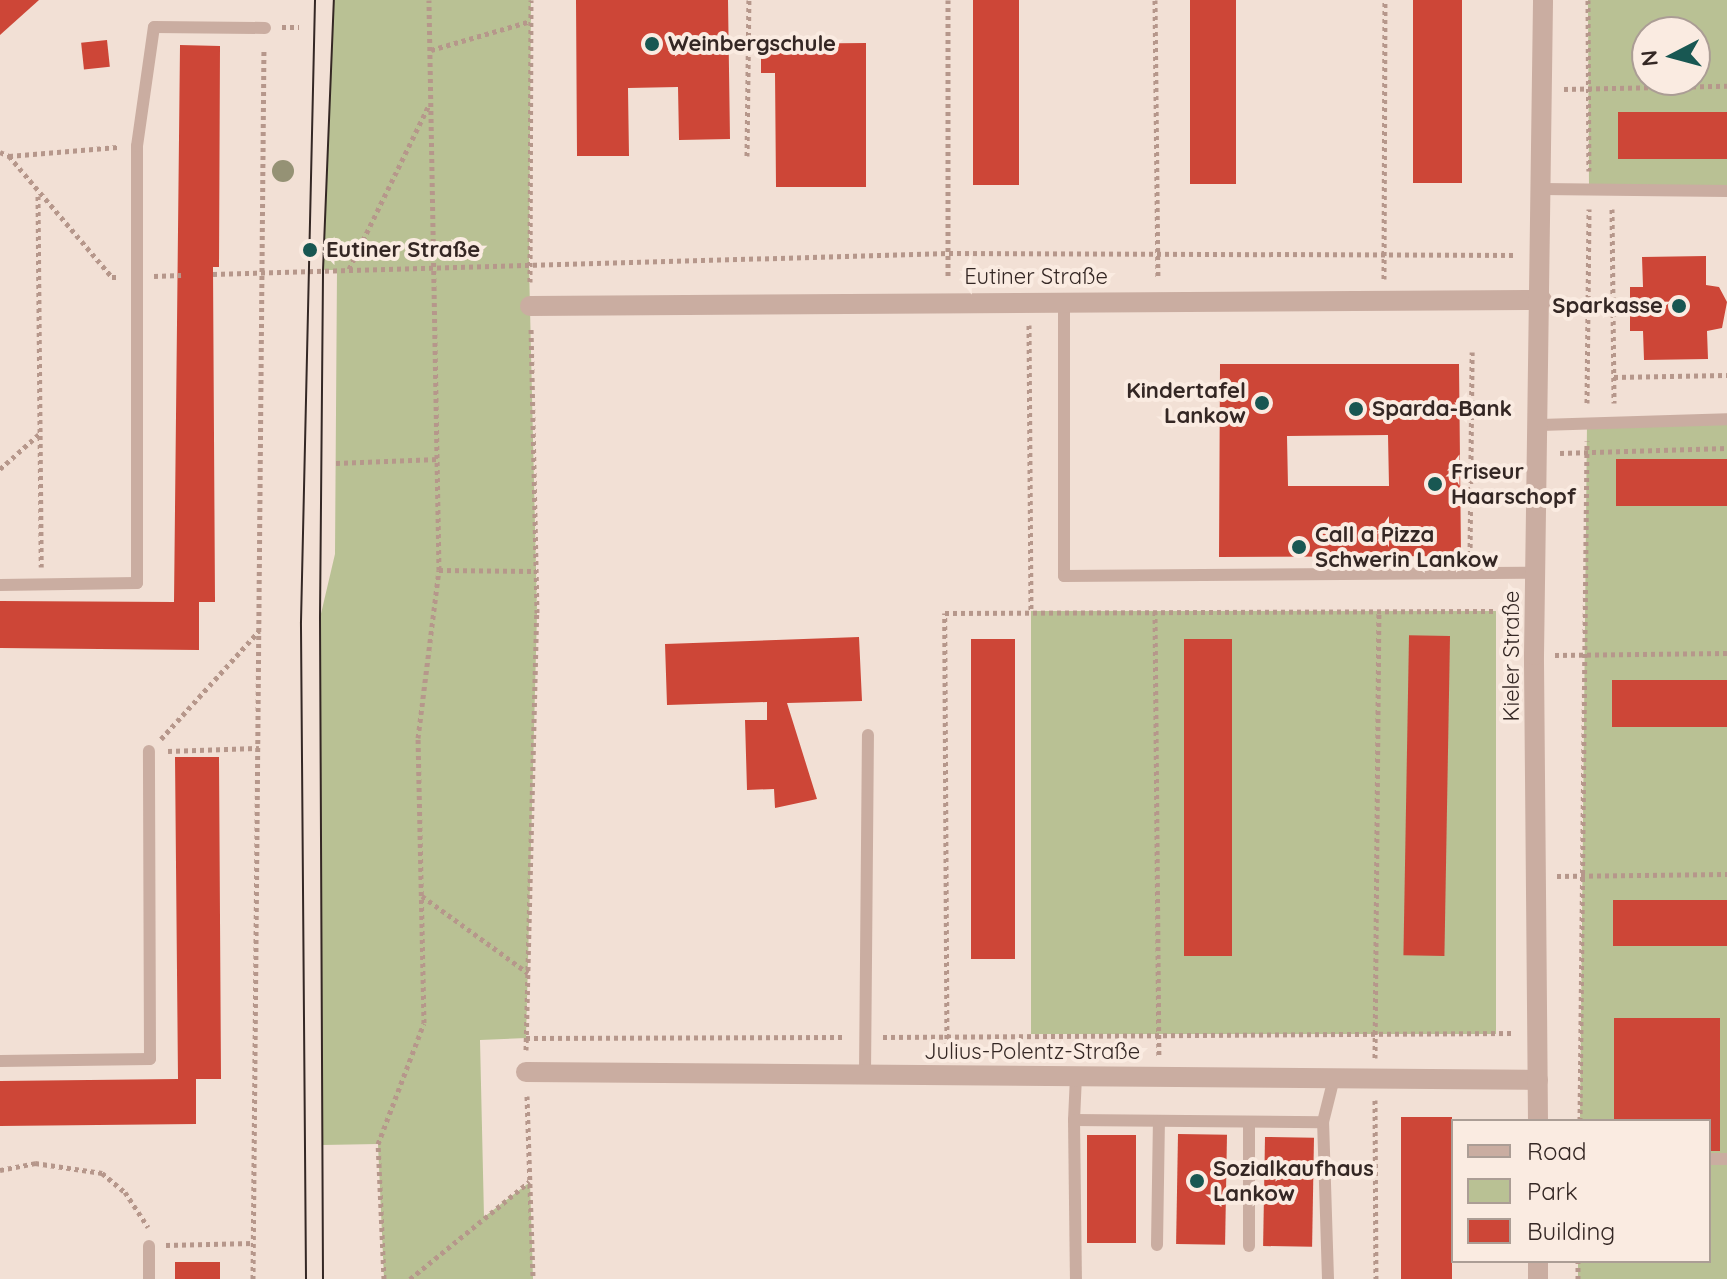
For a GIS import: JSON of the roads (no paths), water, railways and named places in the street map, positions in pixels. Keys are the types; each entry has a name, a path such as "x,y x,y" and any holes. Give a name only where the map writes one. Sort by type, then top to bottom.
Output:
{"street":[{"name":"Kieler Straße","path":"1538,1119 1534,655 1542,300 1543,0"},
{"name":"Eutiner Straße","path":"530,306 1542,300"},
{"name":"Julius-Polentz-Straße","path":"526,1072 1538,1080"}],"lane":[{"path":"0,585 137,583 137,146 154,27 265,28"},
{"path":"1542,189 1727,191"},
{"path":"1064,301 1064,576 1536,573"},
{"path":"1540,425 1727,419"},
{"path":"865,1074 868,735"},
{"path":"0,1061 150,1059 149,751"},
{"path":"1076,1076 1076,1279"},
{"path":"1328,1279 1323,1122 1334,1078"},
{"path":"1074,1120 1323,1122"},
{"path":"1157,1245 1159,1121"},
{"path":"1249,1122 1249,1246"},
{"path":"149,1279 152,1246"}],"tram line":[{"path":"306,1279 301,622 315,0"},
{"path":"323,1279 320,618 323,270 334,0"}],"place":[{"name":"Weinbergschule","path":"652,44"},
{"name":"Eutiner Straße","path":"310,250"},
{"name":"Sparkasse","path":"1679,306"},
{"name":"Kindertafel Lankow","path":"1262,403"},
{"name":"Sparda-Bank","path":"1356,409"},
{"name":"Friseur Haarschopf","path":"1435,484"},
{"name":"Call a Pizza Schwerin Lankow","path":"1299,547"},
{"name":"Sozialkaufhaus Lankow","path":"1197,1181"}]}
